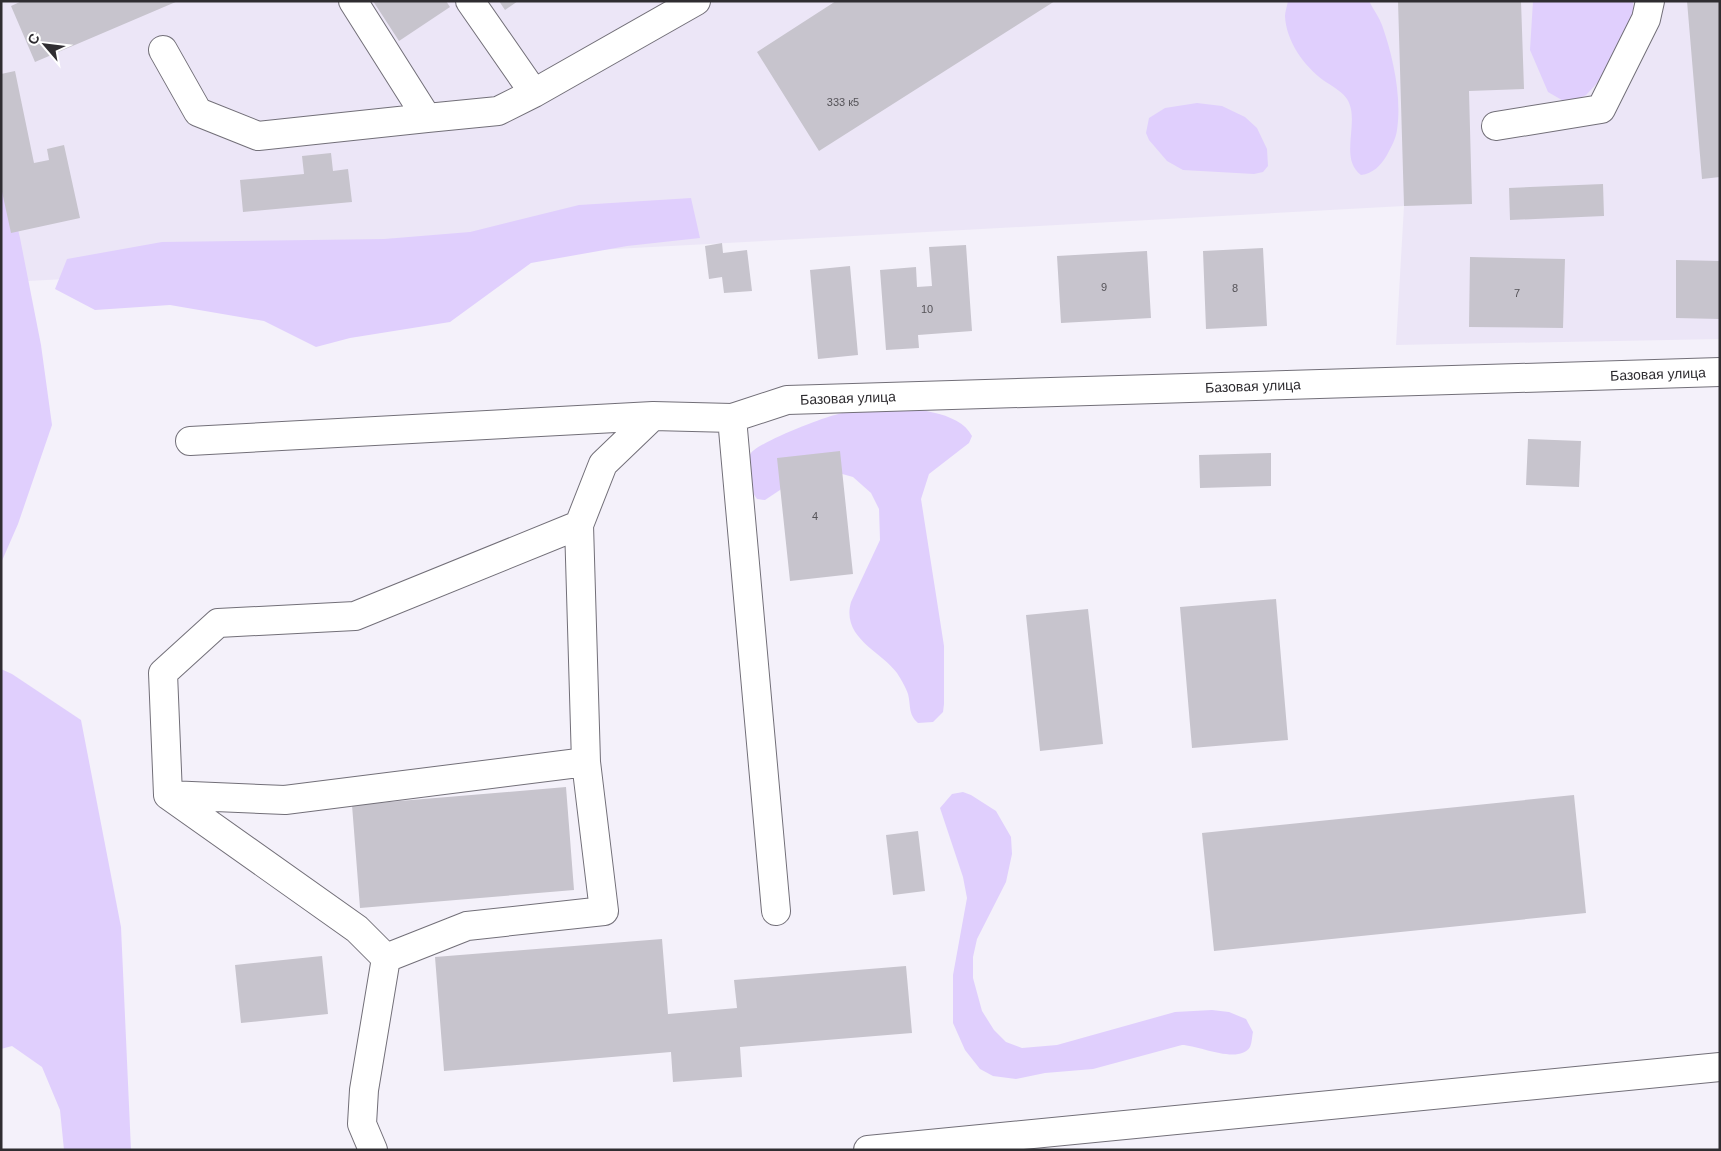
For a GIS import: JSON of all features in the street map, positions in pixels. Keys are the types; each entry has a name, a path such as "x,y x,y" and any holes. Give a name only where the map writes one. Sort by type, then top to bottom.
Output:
{"street":[{"path":"352,1 427,118"},
{"path":"470,1 534,93"},
{"path":"163,50 198,112 258,136 498,111 534,93 696,1"},
{"path":"1496,126 1601,109 1646,19 1650,1"},
{"name":"Базовая улица","path":"190,441 653,416 732,418 787,400 1720,372"},
{"path":"386,958 467,926 604,911 586,762 579,525 602,464 653,416"},
{"path":"732,418 776,911"},
{"path":"168,795 163,674 218,623 355,616 579,525"},
{"path":"168,795 285,800 586,762"},
{"path":"168,795 357,929 386,958"},
{"path":"373,1150 362,1124 364,1090 386,958"},
{"path":"868,1150 1720,1066"}],"shaded area":[{"path":"1,1 1720,1 1720,339 1396,345 1404,206 10,282 1,231"},
{"path":"1288,1 1369,1 1381,22 1396,77 1397,130 1396,137 1387,155 1369,173 1361,175 1354,168 1351,159 1352,118 1351,108 1347,99 1309,68 1292,44 1285,16"},
{"path":"1533,1 1633,1 1634,24 1601,79 1586,95 1567,103 1548,92 1530,50"},
{"path":"1197,103 1222,106 1245,117 1257,128 1267,149 1268,166 1263,172 1254,174 1183,170 1167,161 1149,140 1146,133 1149,118 1165,108"},
{"path":"1,157 20,238 41,345 52,425 18,524 1,563"},
{"path":"691,198 700,238 627,246 531,263 450,322 350,338 316,347 264,321 170,305 95,310 55,289 67,259 162,242 384,239 470,232 579,205"},
{"path":"885,406 933,412 945,416 966,427 972,436 969,443 929,474 921,499 944,646 943,712 933,722 918,723 915,720 911,713 907,692 897,673 864,643 852,625 849,614 851,602 880,540 879,509 871,493 853,477 821,468 801,476 765,500 757,499 750,488 745,471 747,459 751,453 777,437 828,417"},
{"path":"1,669 12,674 81,720 121,927 131,1150 64,1150 60,1110 42,1067 12,1046 1,1049"},
{"path":"963,792 996,811 1011,837 1012,854 1006,882 977,939 973,957 973,978 982,1011 994,1030 1006,1042 1022,1048 1057,1045 1175,1012 1212,1010 1229,1012 1246,1019 1253,1032 1250,1047 1245,1052 1228,1054 1182,1045 1093,1069 1045,1073 1016,1079 993,1076 980,1069 965,1050 953,1023 953,975 967,898 963,877 940,808 952,794"}],"building":[{"path":"22,1 178,1 35,62 11,6"},
{"path":"373,1 446,1 450,7 399,41"},
{"path":"499,1 518,1 505,10"},
{"path":"836,1 1055,1 819,151 757,52"},
{"path":"1398,1 1521,1 1524,89 1469,91 1472,204 1404,206"},
{"path":"1687,1 1720,1 1720,177 1702,179"},
{"path":"15,71 34,163 49,160 47,149 64,145 80,218 11,233 1,187 1,74"},
{"path":"331,153 333,171 348,169 352,202 243,212 240,180 304,174 302,156"},
{"path":"1603,184 1604,216 1510,220 1509,188"},
{"path":"722,243 723,253 747,250 752,291 724,293 722,277 709,279 705,246"},
{"path":"966,245 972,331 918,335 919,348 886,350 880,270 916,267 917,287 932,286 929,247"},
{"path":"1263,248 1267,326 1206,329 1203,251"},
{"path":"1147,251 1151,318 1061,323 1057,256"},
{"path":"1470,257 1565,259 1563,328 1469,327"},
{"path":"1676,260 1720,261 1720,319 1676,318"},
{"path":"850,266 858,355 818,359 810,270"},
{"path":"1528,439 1581,441 1579,487 1526,485"},
{"path":"840,451 853,574 790,581 777,458"},
{"path":"1271,453 1271,486 1200,488 1199,455"},
{"path":"1276,599 1288,740 1192,748 1180,607"},
{"path":"1088,609 1103,744 1040,751 1026,615"},
{"path":"566,787 574,890 360,908 352,805"},
{"path":"1574,795 1586,913 1214,951 1202,833"},
{"path":"918,831 925,891 893,895 886,835"},
{"path":"662,939 668,1014 737,1008 734,980 906,966 912,1033 740,1047 742,1077 673,1082 671,1052 444,1071 435,957"},
{"path":"322,956 328,1014 241,1023 235,965"}]}
